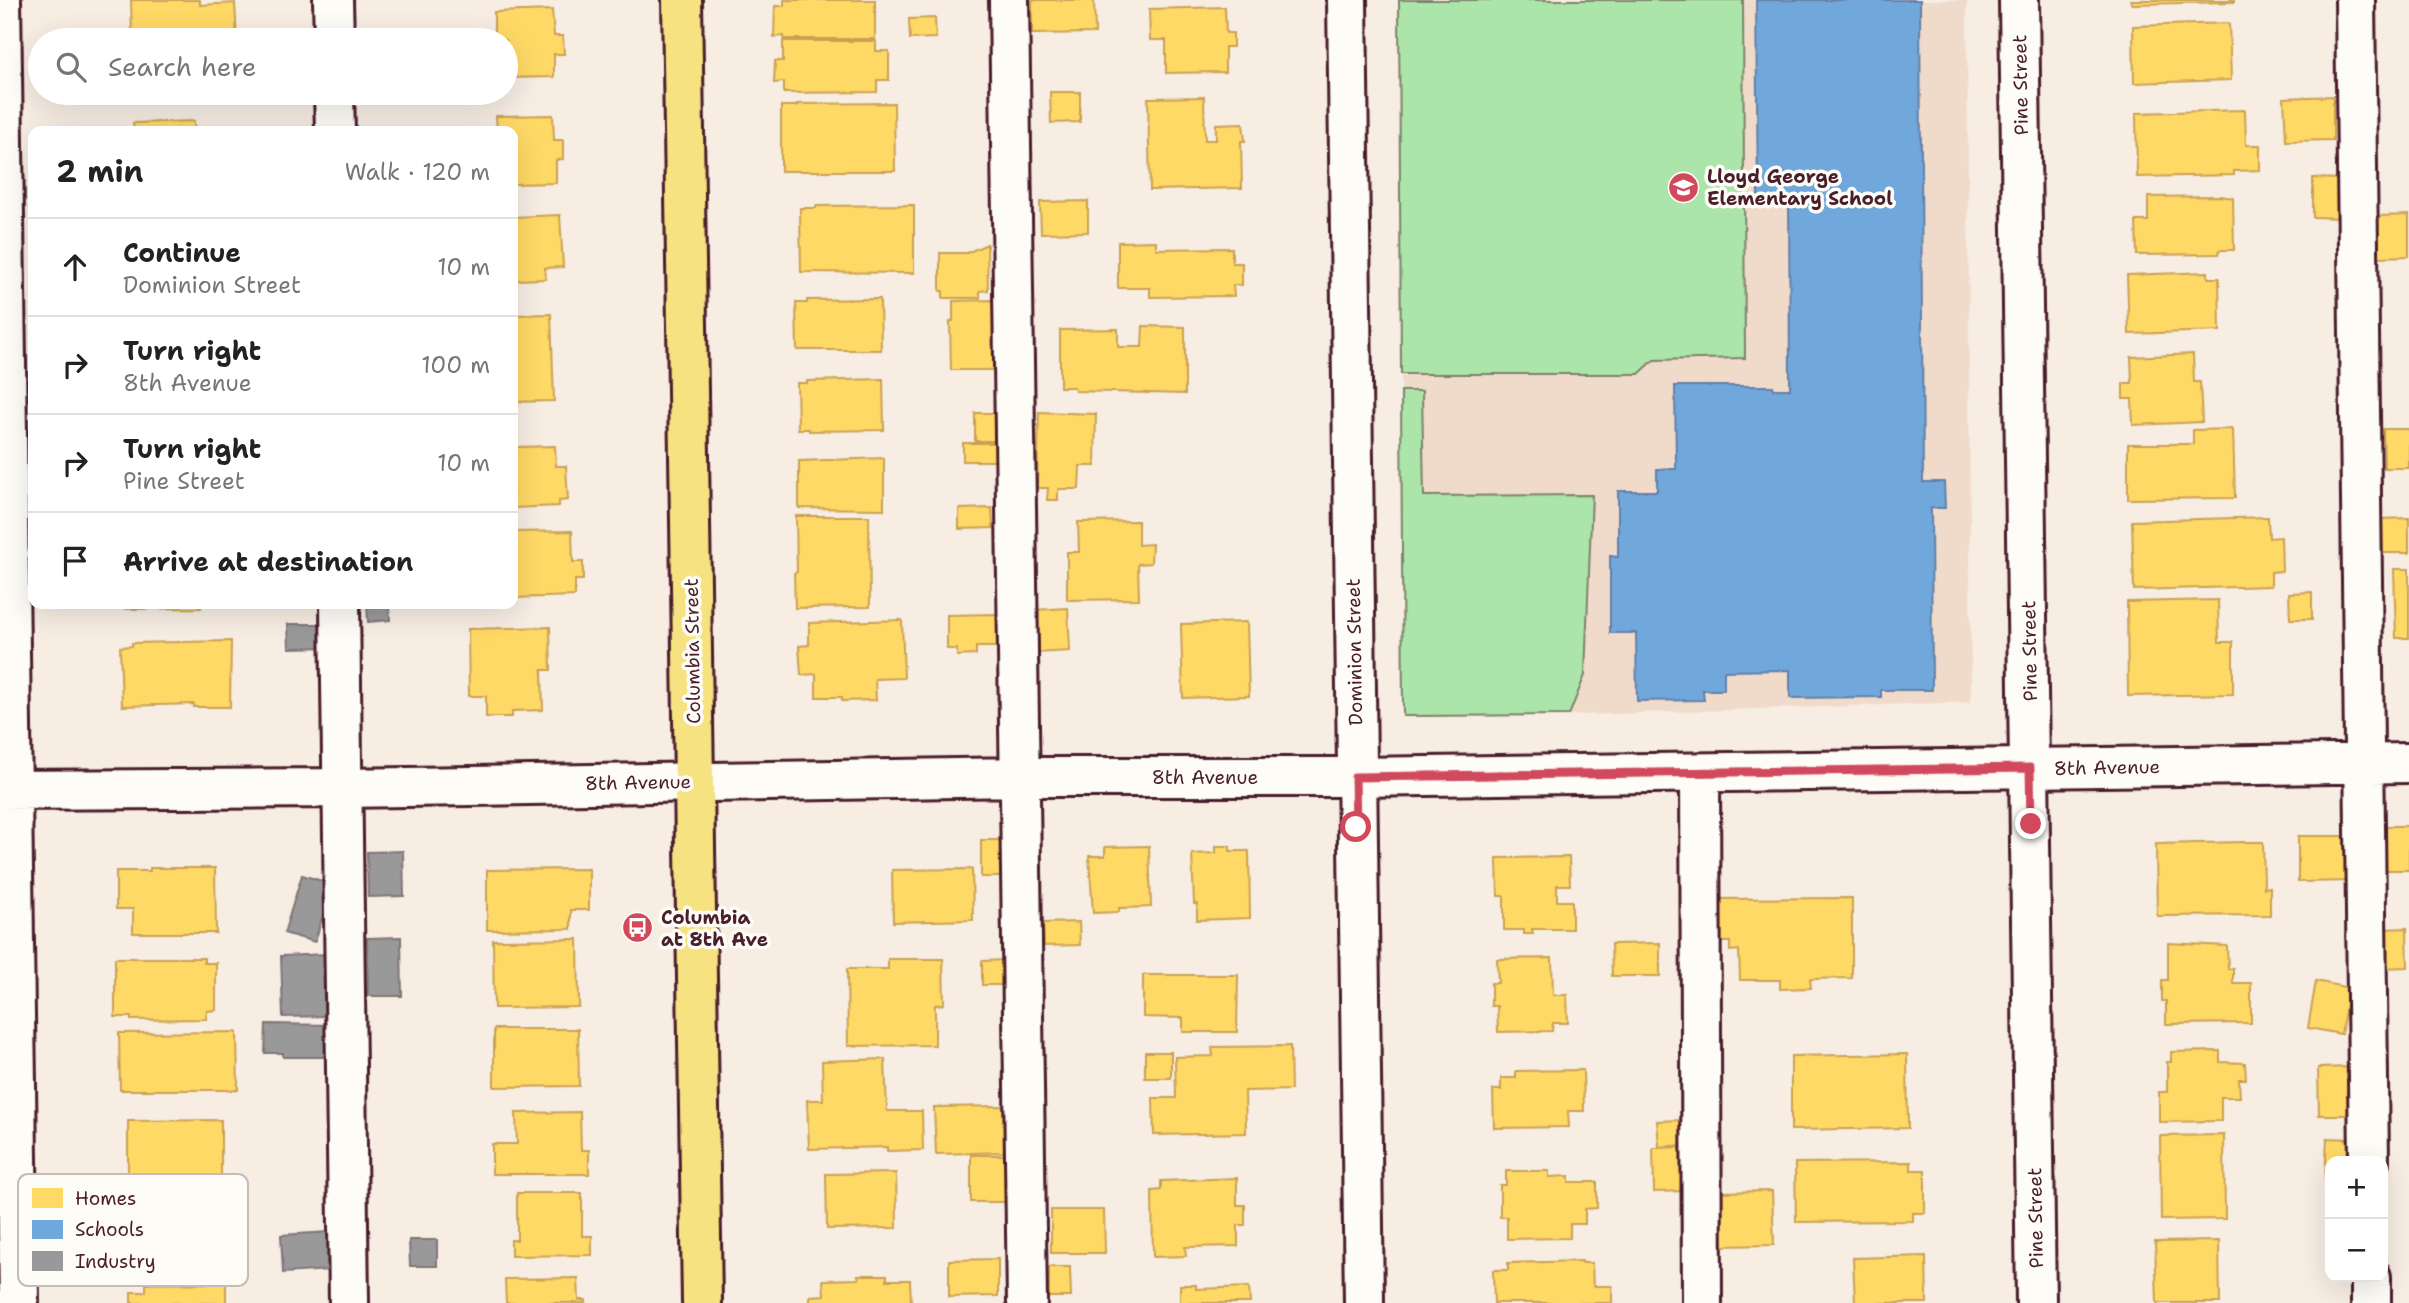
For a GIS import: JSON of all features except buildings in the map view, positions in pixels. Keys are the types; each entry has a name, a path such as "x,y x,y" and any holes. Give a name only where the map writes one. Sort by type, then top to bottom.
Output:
{"main road":[{"name":"Columbia Street","path":"682,0 702,1303"}],"street":[{"path":"1,0 7,790 18,1260"},
{"path":"333,0 334,28"},
{"path":"1009,0 1027,1303"},
{"name":"Dominion Street","path":"1347,0 1355,777 1364,1303"},
{"name":"Pine Street","path":"2019,0 2036,1303"},
{"path":"2355,0 2369,1156"},
{"path":"334,105 335,126"},
{"path":"340,609 349,1303"},
{"name":"8th Avenue","path":"7,790 343,788 1019,777 1355,777 2409,763"},
{"path":"1700,773 1702,1303"},
{"path":"2371,1282 2371,1303"}],"shaded area":[{"name":"Lloyd George Elementary School","path":"1399,0 1967,0 1971,702 1552,716 1403,716"}],"green space":[{"path":"1399,0 1743,0 1745,358 1654,360 1639,374 1401,374"},
{"path":"1401,391 1422,391 1424,496 1592,495 1585,675 1569,715 1403,716"}],"place":[{"name":"Lloyd George Elementary School","path":"1684,187"},
{"name":"Columbia at 8th Ave","path":"638,928"}],"route":[{"path":"1356,827 1355,777 2030,768 2031,824"}]}
